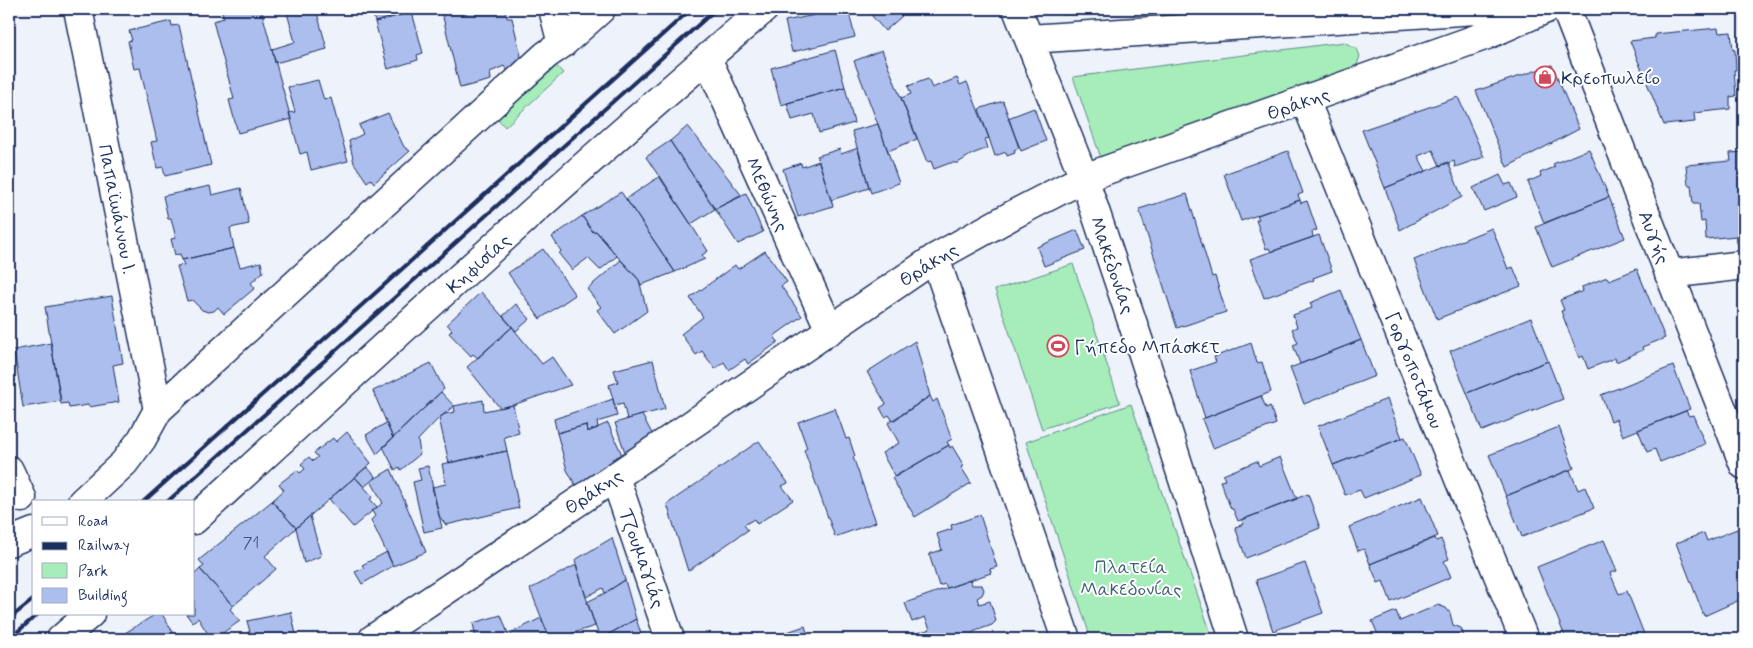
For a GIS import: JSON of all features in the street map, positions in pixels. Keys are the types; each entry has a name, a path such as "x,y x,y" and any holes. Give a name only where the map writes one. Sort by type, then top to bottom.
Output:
{"street":[{"name":"Παπαϊωάννου Ι.","path":"78,9 158,410"},
{"path":"553,9 562,44"},
{"path":"84,500 124,463 142,440 158,410 546,55 562,44 601,9"},
{"name":"Κηφισίας","path":"195,519 397,334 706,58 764,9"},
{"name":"Μακεδονίας","path":"1017,9 1084,178 1142,351 1234,639"},
{"path":"1030,39 1492,9"},
{"name":"Θράκης","path":"373,639 615,477 935,258 1084,178 1487,35 1546,9"},
{"name":"Αυγής","path":"1566,9 1744,465"},
{"name":"Μεθώνης","path":"706,58 830,330"},
{"name":"Γοργοποτάμου","path":"1306,100 1524,639"},
{"path":"935,258 1066,639"},
{"path":"1669,274 1744,265"},
{"path":"9,470 22,498"},
{"name":"Τζουμαγιάς","path":"615,477 670,639"},
{"path":"9,542 32,533"},
{"path":"61,639 88,616"}],"green space":[{"path":"1344,42 1357,49 1360,56 1357,65 1347,71 1101,158 1073,77"},
{"path":"546,55 563,73 505,127 488,108"},
{"name":"Γήπεδο Μπάσκετ","path":"1073,264 1120,403 1042,429 995,290"},
{"name":"Πλατεία Μακεδονίας","path":"1131,404 1213,639 1091,639 1026,442"}],"building":[{"path":"221,9 261,9 291,119 238,133 229,100 234,99 213,21 224,18"},
{"path":"286,9 316,9 327,49 275,63 272,49 295,42"},
{"path":"372,9 411,9 412,12 375,22"},
{"path":"441,9 505,9 507,18 512,18 521,56 509,73 504,66 490,72 491,80 460,88"},
{"path":"813,9 848,9 855,37 792,52 785,21 815,15"},
{"path":"866,9 895,9 902,16 885,31"},
{"path":"908,9 921,9 912,13"},
{"path":"921,9 939,9 923,13"},
{"path":"1062,9 1122,9 1122,10 1062,15"},
{"path":"412,12 423,53 417,55 418,60 388,69 375,22"},
{"path":"171,21 172,26 179,25 211,165 165,176 163,167 157,168 151,142 157,141 140,68 134,69 128,41 132,40 129,31"},
{"path":"1718,28 1719,33 1731,32 1733,50 1735,50 1736,96 1730,97 1730,109 1694,113 1695,122 1664,125 1630,41 1655,38 1655,34"},
{"path":"835,50 845,87 781,105 771,68"},
{"path":"882,50 917,139 888,151 854,61"},
{"path":"1552,65 1579,129 1507,167 1476,91"},
{"path":"957,78 960,85 967,82 989,138 985,139 988,148 972,154 958,163 950,163 934,169 931,161 927,162 901,98 911,94 908,86 928,79 932,88"},
{"path":"318,80 324,100 331,98 348,161 311,170 307,152 300,154 289,113 295,112 288,87"},
{"path":"845,87 854,123 819,133 814,114 792,120 787,103"},
{"path":"1458,97 1484,157 1455,167 1454,161 1440,166 1433,150 1418,156 1426,171 1385,188 1362,130"},
{"path":"1003,101 1019,148 1014,150 1015,153 1007,156 1006,152 995,156 979,109"},
{"path":"1034,108 1046,141 1021,151 1008,118"},
{"path":"388,113 404,147 410,151 374,183 371,179 367,182 354,163 349,141 363,134 359,125"},
{"path":"878,124 899,183 871,193 852,131"},
{"path":"688,126 742,196 715,209 670,141"},
{"path":"670,141 715,209 691,224 646,157"},
{"path":"858,148 869,188 831,200 817,156 840,149 841,154"},
{"path":"1589,149 1609,197 1544,223 1528,182 1541,176 1540,173 1555,167 1553,164"},
{"path":"1288,151 1303,193 1298,195 1300,200 1241,221 1224,174"},
{"path":"1744,152 1744,242 1737,243 1736,236 1706,239 1705,221 1701,222 1699,204 1693,204 1691,185 1688,185 1686,165 1731,161 1730,153"},
{"path":"819,161 833,206 798,217 783,169 801,163 802,167"},
{"path":"1448,162 1462,197 1400,230 1385,188"},
{"path":"1500,175 1505,185 1511,183 1517,197 1484,211 1473,188"},
{"path":"660,176 708,251 702,255 705,259 675,272 626,199"},
{"path":"210,186 212,195 241,188 249,224 230,228 234,248 182,260 180,254 175,255 171,239 176,238 171,218 168,218 163,196"},
{"path":"621,192 675,272 641,285 639,280 596,231 593,232 582,216"},
{"path":"746,193 763,232 738,244 715,209"},
{"path":"1187,194 1212,277 1215,276 1226,312 1177,328 1139,209"},
{"path":"1609,197 1625,238 1552,267 1536,227"},
{"path":"1300,200 1301,203 1307,201 1317,230 1312,232 1313,237 1271,252 1269,248 1266,249 1256,220 1259,219 1257,215"},
{"path":"582,216 593,232 596,231 617,256 600,270 588,258 572,270 559,254 561,251 552,237"},
{"path":"1492,228 1508,269 1513,267 1521,286 1437,319 1414,260"},
{"path":"1077,230 1085,250 1044,266 1037,247"},
{"path":"1319,235 1332,271 1313,278 1314,280 1264,298 1250,259"},
{"path":"234,248 240,267 261,262 263,272 251,283 255,288 224,314 218,307 214,311 208,312 202,310 192,300 187,301 177,266 184,265 182,260"},
{"path":"543,249 575,295 540,319 508,273"},
{"path":"765,251 787,282 781,286 802,316 774,336 778,342 748,364 745,359 729,370 724,362 715,369 702,351 696,355 681,334 703,317 690,298 735,265 738,269"},
{"path":"621,260 639,280 647,311 615,334 597,310 601,307 587,289"},
{"path":"1637,269 1665,338 1642,347 1643,350 1616,362 1615,358 1588,369 1583,356 1579,358 1561,311 1564,310 1560,300 1583,291 1582,287 1607,277 1609,280"},
{"path":"1341,290 1361,340 1300,364 1293,345 1298,343 1292,329 1297,327 1293,315 1312,308 1310,303"},
{"path":"481,292 512,327 478,358 473,354 471,356 449,333 452,330 447,324"},
{"path":"112,296 123,363 113,365 119,402 69,408 68,403 61,404 45,307"},
{"path":"516,304 530,319 516,331 503,316"},
{"path":"1531,318 1548,361 1467,393 1450,351"},
{"path":"1744,322 1744,334 1740,323"},
{"path":"512,327 542,364 552,357 571,385 500,408 467,367"},
{"path":"1361,340 1375,376 1304,404 1290,368"},
{"path":"915,341 930,396 893,421 889,415 885,417 880,408 886,404 867,372"},
{"path":"51,343 61,401 23,407 14,350"},
{"path":"1251,343 1257,363 1262,362 1271,392 1205,418 1190,371 1216,362 1214,357"},
{"path":"653,360 665,409 627,419 623,403 614,405 609,385 618,382 614,370"},
{"path":"1548,361 1563,399 1482,431 1467,393"},
{"path":"431,363 444,389 393,438 373,391"},
{"path":"1673,366 1690,409 1623,436 1616,419 1611,421 1601,395"},
{"path":"441,392 454,406 439,418 418,440 420,454 401,470 399,467 395,470 383,447"},
{"path":"930,396 933,402 937,399 952,439 947,442 949,445 895,477 882,453 899,443 888,423"},
{"path":"1261,396 1266,408 1270,406 1276,424 1213,448 1202,419"},
{"path":"613,399 617,416 597,422 598,428 587,432 586,425 557,433 554,419"},
{"path":"1387,399 1402,438 1333,465 1318,426"},
{"path":"483,400 484,411 513,405 519,433 504,437 507,451 449,463 439,418 445,414 455,412 454,406"},
{"path":"835,408 846,439 849,438 855,456 853,457 876,522 835,537 804,450 807,448 798,422"},
{"path":"1686,411 1689,416 1693,415 1705,444 1660,462 1655,449 1647,452 1638,430"},
{"path":"642,415 656,441 627,458 615,423"},
{"path":"386,423 393,438 377,454 366,435"},
{"path":"608,423 622,455 612,459 615,466 576,486 567,470 557,433 586,425 587,432"},
{"path":"1559,427 1574,468 1506,496 1489,455"},
{"path":"347,432 371,463 296,528 272,501 284,490 279,484 297,470 300,473 305,469 301,464 309,457 313,461 318,457 314,453 333,438 336,442"},
{"path":"1405,437 1421,475 1364,498 1360,490 1345,495 1333,465"},
{"path":"759,441 788,483 782,486 793,500 757,524 754,519 744,525 748,530 688,571 667,504"},
{"path":"949,445 950,448 952,446 964,466 961,467 971,483 915,517 892,478"},
{"path":"507,451 519,508 446,525 439,516 432,487 446,484 442,464"},
{"path":"1280,457 1297,499 1238,521 1220,481 1225,480 1223,475 1257,461 1259,466"},
{"path":"428,466 442,528 424,532 413,482 421,480 418,468"},
{"path":"367,467 376,477 364,487 355,477"},
{"path":"391,469 426,552 393,566 371,520 375,516 372,511 383,503 371,481"},
{"path":"1570,470 1578,490 1585,487 1594,508 1522,537 1506,496"},
{"path":"355,477 373,497 370,499 377,507 353,527 329,499"},
{"path":"1308,494 1320,528 1246,558 1235,527 1244,524 1242,520"},
{"path":"1422,497 1438,536 1370,564 1364,549 1358,551 1349,527"},
{"path":"272,501 296,528 265,556 276,569 233,606 200,569 204,566 199,560"},
{"path":"980,515 997,567 990,569 991,573 947,588 945,584 939,586 929,554 942,550 937,534 952,529 951,525"},
{"path":"310,516 321,556 304,563 296,528"},
{"path":"1737,529 1744,547 1744,598 1704,616 1676,543 1704,533 1707,541"},
{"path":"612,538 625,580 605,593 603,588 586,597 575,560"},
{"path":"1435,538 1436,541 1441,539 1449,559 1444,561 1451,577 1391,602 1383,581 1378,583 1370,564"},
{"path":"1604,540 1617,571 1610,573 1619,594 1627,591 1646,639 1566,639 1537,567"},
{"path":"387,552 393,566 362,584 355,572 364,568 362,565"},
{"path":"1305,563 1323,613 1273,631 1256,580"},
{"path":"576,565 595,626 564,636 565,639 550,639 530,589"},
{"path":"200,569 233,606 230,609 240,621 214,639 211,639 198,618 192,622 188,616 195,616 196,573"},
{"path":"625,580 636,619 600,639 587,602"},
{"path":"970,580 972,585 982,585 984,590 982,595 977,598 979,604 990,601 996,621 992,625 975,631 965,639 914,639 917,638 916,634 930,629 925,617 912,622 905,603"},
{"path":"1438,605 1446,608 1450,613 1453,625 1461,628 1465,639 1380,639 1372,621 1396,611 1400,621"},
{"path":"291,612 297,639 249,639 248,632 250,632 247,621"},
{"path":"501,615 510,639 476,639 473,623"},
{"path":"153,616 163,616 177,639 129,639 125,633"},
{"path":"541,618 550,639 513,639 511,633"},
{"path":"636,619 643,639 600,639"},
{"path":"805,626 809,639 766,639"},
{"path":"757,635 758,639 745,639"}],"railway":[{"path":"145,500 691,9"},
{"path":"169,500 716,9"},
{"path":"9,619 32,601"},
{"path":"9,639 36,616"}],"place":[{"name":"Κρεοπωλείο","path":"1545,77"},
{"name":"Γήπεδο Μπάσκετ","path":"1058,346"}]}
